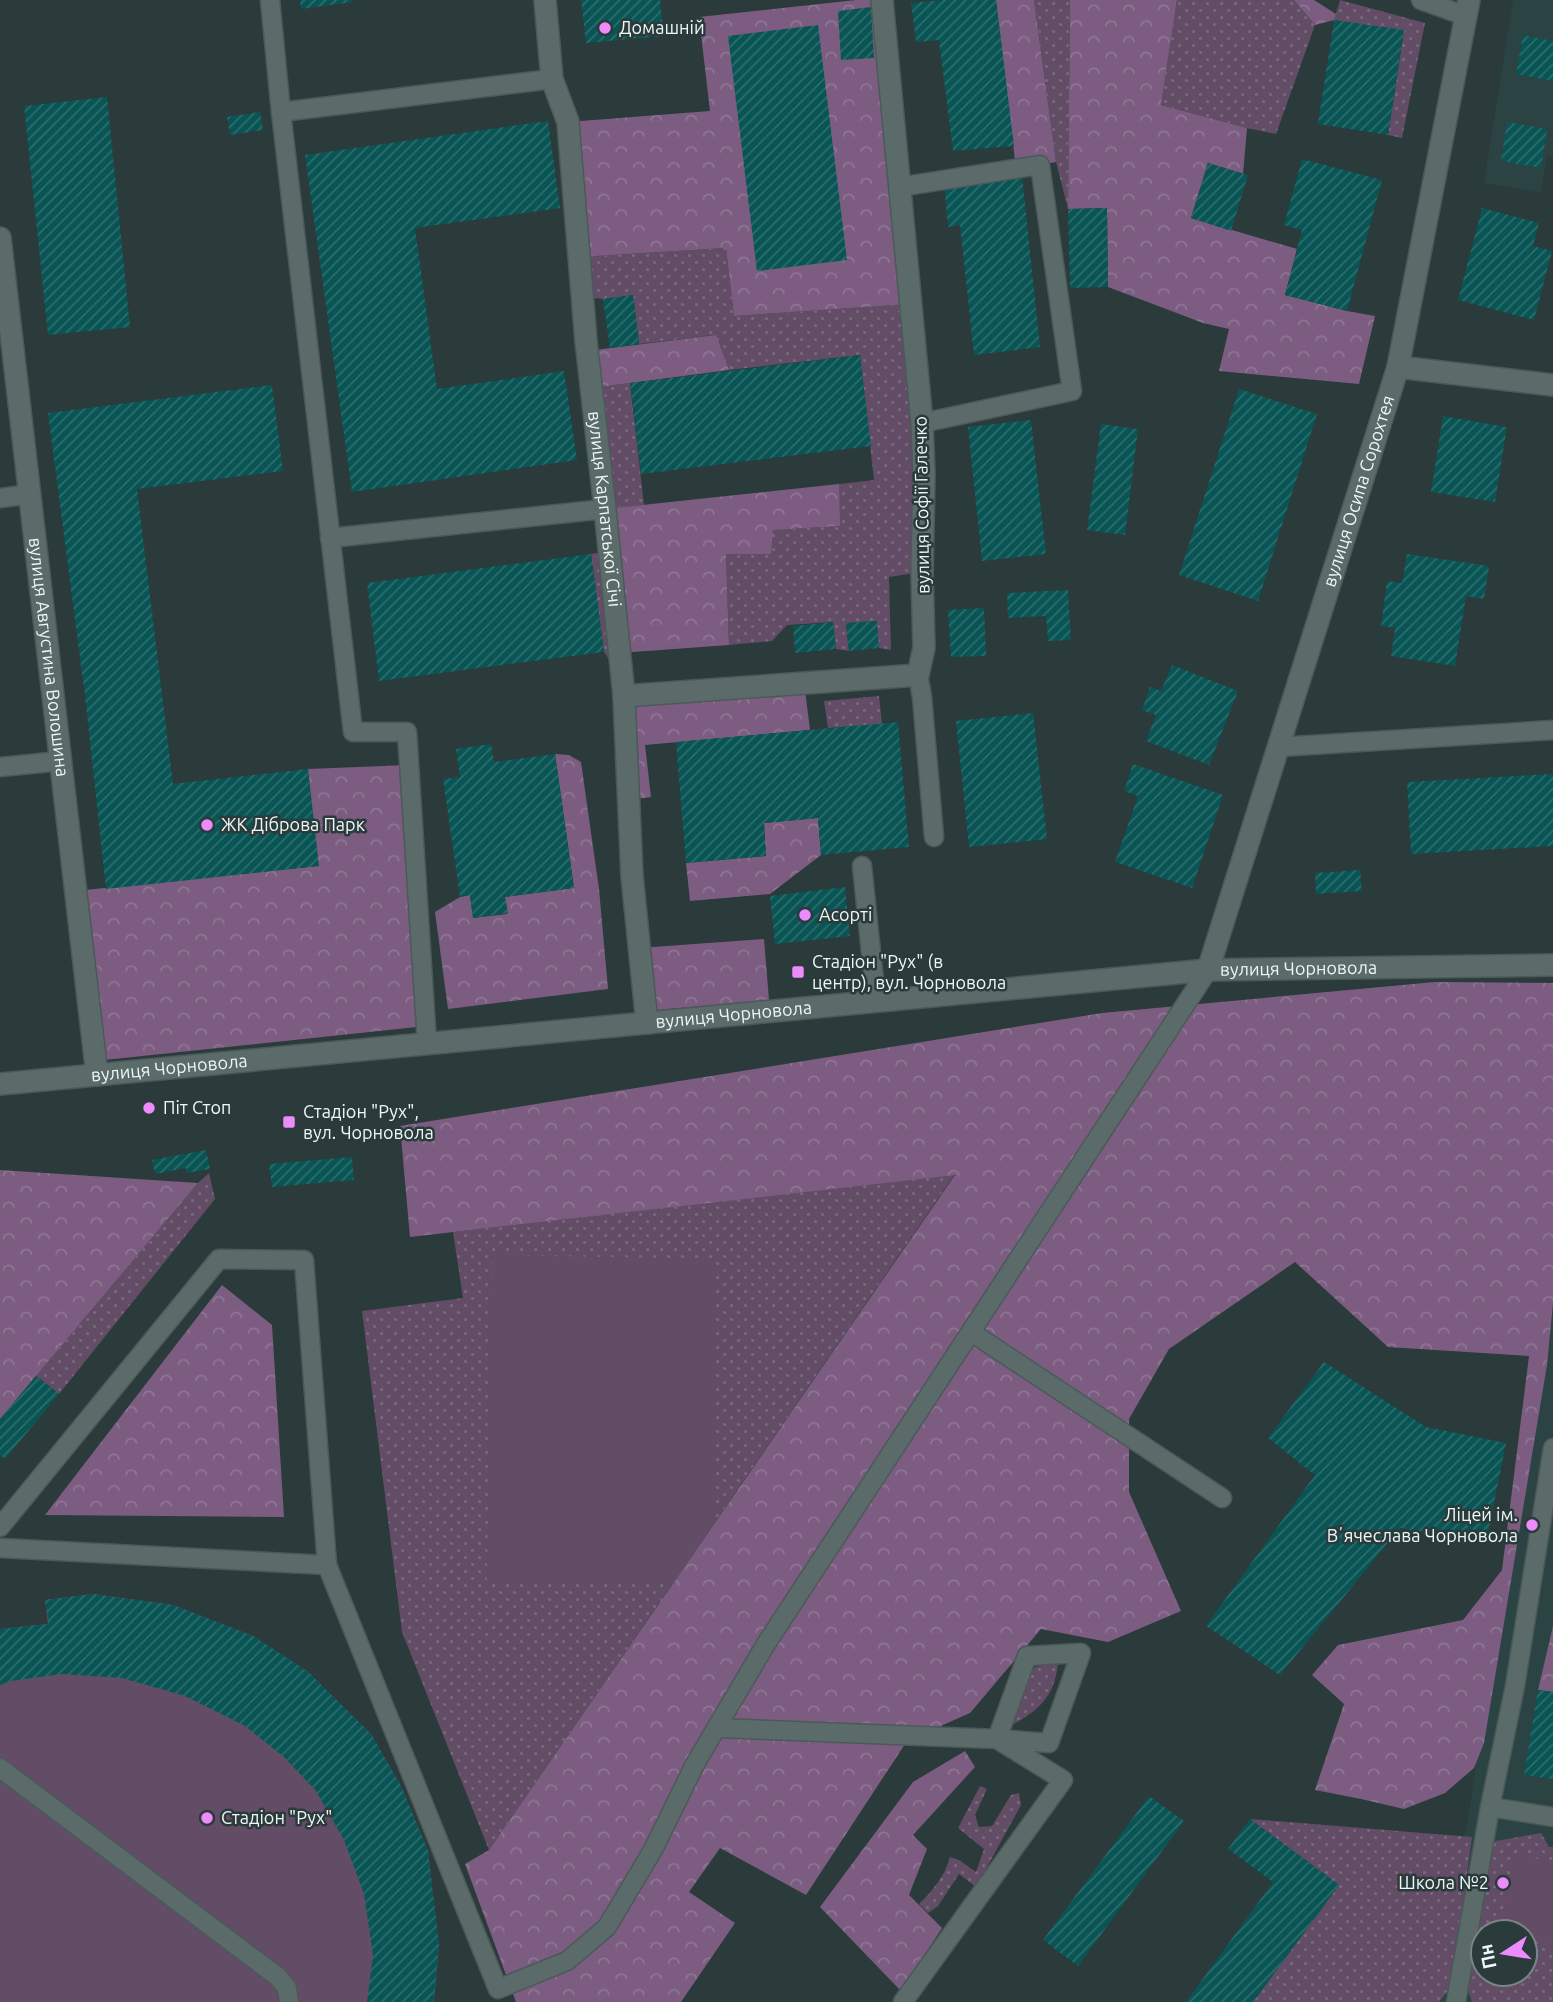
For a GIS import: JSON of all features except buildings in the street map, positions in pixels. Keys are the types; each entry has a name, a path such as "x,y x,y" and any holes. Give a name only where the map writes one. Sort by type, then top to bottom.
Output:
{"street":[{"name":"вулиця Карпатської Січі","path":"545,0 552,79 568,122 586,341 624,696 632,876 648,1023"},
{"name":"вулиця Софії Галечко","path":"882,0 922,423 924,648 918,675"},
{"name":"вулиця Осипа Сорохтея","path":"1208,970 1398,367 1467,8"},
{"name":"вулиця Августина Волошина","path":"0,239 3,290 30,494 97,1075"},
{"path":"1398,367 1553,385"},
{"path":"624,696 918,675"},
{"name":"вулиця Чорновола","path":"0,1084 1208,970 1553,965"}],"lane":[{"path":"270,0 353,732 407,732 428,1044"},
{"path":"1421,0 1467,8"},
{"path":"281,112 552,79"},
{"path":"899,187 1040,165 1072,391 922,423"},
{"path":"0,498 30,494"},
{"path":"330,538 605,509"},
{"path":"918,675 934,837"},
{"path":"1278,747 1553,730"},
{"path":"0,768 61,761"},
{"path":"862,866 876,1000"},
{"path":"0,1527 219,1259 304,1261 327,1565 498,1989 567,1961 607,1927 653,1848 695,1764 766,1644 1208,970"},
{"path":"971,1332 1222,1498"},
{"path":"1456,2002 1490,1807 1515,1686 1553,1448"},
{"path":"0,1548 327,1565"},
{"path":"717,1728 1049,1743 1081,1653 1027,1656 997,1739"},
{"path":"903,2002 1063,1780 997,1739"},
{"path":"0,1768 278,1978 287,1988 289,2002"},
{"path":"1490,1807 1553,1817"}],"shaded area":[{"path":"1034,0 1070,0 1068,209 1056,162"},
{"path":"1177,0 1294,0 1315,25 1276,134 1161,105"},
{"path":"1340,0 1425,23 1402,138 1388,135 1404,31 1334,20"},
{"path":"1513,0 1553,0 1553,156 1547,155 1541,193 1484,183"},
{"path":"726,248 734,316 910,304 922,572 889,577 891,650 879,648 876,621 846,623 849,651 836,649 833,622 787,625 772,641 729,645 726,554 772,530 839,526 839,484 874,480 860,355 729,370 715,335 639,344 633,295 603,299 583,297 579,257"},
{"path":"630,383 644,505 605,509 592,388"},
{"path":"602,552 617,671 604,652 591,554"},
{"path":"879,696 882,724 828,728 824,701"},
{"path":"209,1173 215,1199 59,1394 36,1376"},
{"path":"955,1174 489,1850 402,1632 362,1311 463,1298 453,1232"},
{"name":"Ліцей ім. Вʼячеслава Чорновола","path":"1553,1229 1553,2002 1414,2002 1429,1982 1468,1820"},
{"path":"493,1255 716,1259 712,1526 673,1584 487,1581"},
{"name":"Стадіон \"Рух\"","path":"93,1594 173,1605 253,1636 307,1671 371,1734 401,1786 428,1851 439,1946 434,2002 0,2002 0,1629 48,1624 45,1600"},
{"path":"1058,1662 1053,1684 1044,1701 1030,1714 1010,1726 1019,1691 1035,1667"},
{"path":"980,1786 987,1789 975,1815 979,1827 992,1826 1011,1795 1019,1793 1021,1805 976,1887 959,1874 938,1906 928,1913 919,1904 938,1882 950,1857 976,1872 984,1849 958,1828"},
{"path":"1250,1819 1472,1837 1452,1985 1439,2002 1253,2002 1339,1885"},
{"path":"1541,1833 1549,1847 1553,1847 1553,2002 1472,2002 1465,1982 1469,1960 1469,1988 1539,1988 1539,1918 1476,1918 1490,1842"},
{"path":"1515,1855 1553,1861 1553,1944 1539,1942 1539,1918 1504,1918"}],"green space":[{"path":"856,0 882,0 910,304 734,316 726,248 579,257 568,122 710,111 699,17"},
{"path":"996,0 1034,0 1056,162 1016,169"},
{"path":"1070,0 1177,0 1161,105 1247,128 1243,174 1208,163 1191,218 1297,249 1285,295 1375,316 1359,384 1219,371 1229,329 1203,323 1108,287 1107,208 1068,209"},
{"path":"1294,0 1314,0 1336,14 1334,20 1315,25"},
{"path":"716,335 729,370 592,388 587,351"},
{"path":"839,484 840,526 773,530 771,554 726,554 729,645 619,653 605,509"},
{"path":"804,682 810,730 645,745 651,797 628,800 624,696"},
{"path":"555,754 569,755 581,762 599,889 608,989 448,1009 435,912 460,897 470,895 473,918 507,914 505,897 574,888"},
{"path":"409,765 426,1026 95,1061 75,891 318,866 308,769"},
{"path":"818,818 821,855 770,894 690,901 686,863 766,856 764,823"},
{"path":"764,939 769,1000 646,1011 639,948"},
{"path":"1435,982 1553,983 1553,1303 1547,1365 1484,1743 1474,1768 1445,1793 1404,1809 1315,1790 1344,1704 1312,1675 1338,1645 1463,1620 1502,1570 1529,1356 1388,1347 1295,1262 1169,1349 1129,1419 1129,1492 1181,1611 1108,1642 1041,1629 970,1713 907,1741 806,1895 720,1848 689,1892 735,1923 681,2002 516,2002 465,1864 489,1850 955,1175 410,1237 400,1126 1102,1013"},
{"path":"0,1170 198,1183 0,1419"},
{"path":"222,1285 272,1325 284,1517 45,1515"},
{"path":"1553,1626 1553,1692 1538,1690"},
{"path":"965,1751 975,1767 913,1835 927,1849 909,1895 942,1928 901,1991 820,1907 913,1782"}],"place":[{"name":"Домашній","path":"605,28"},
{"name":"ЖК Діброва Парк","path":"207,825"},
{"name":"Асорті","path":"805,915"},
{"name":"Стадіон \"Рух\" (в центр), вул. Чорновола","path":"798,972"},
{"name":"Піт Стоп","path":"149,1108"},
{"name":"Стадіон \"Рух\", вул. Чорновола","path":"289,1122"},
{"name":"Ліцей ім. Вʼячеслава Чорновола","path":"1532,1525"},
{"name":"Стадіон \"Рух\"","path":"207,1818"},
{"name":"Школа №2","path":"1503,1883"}]}
